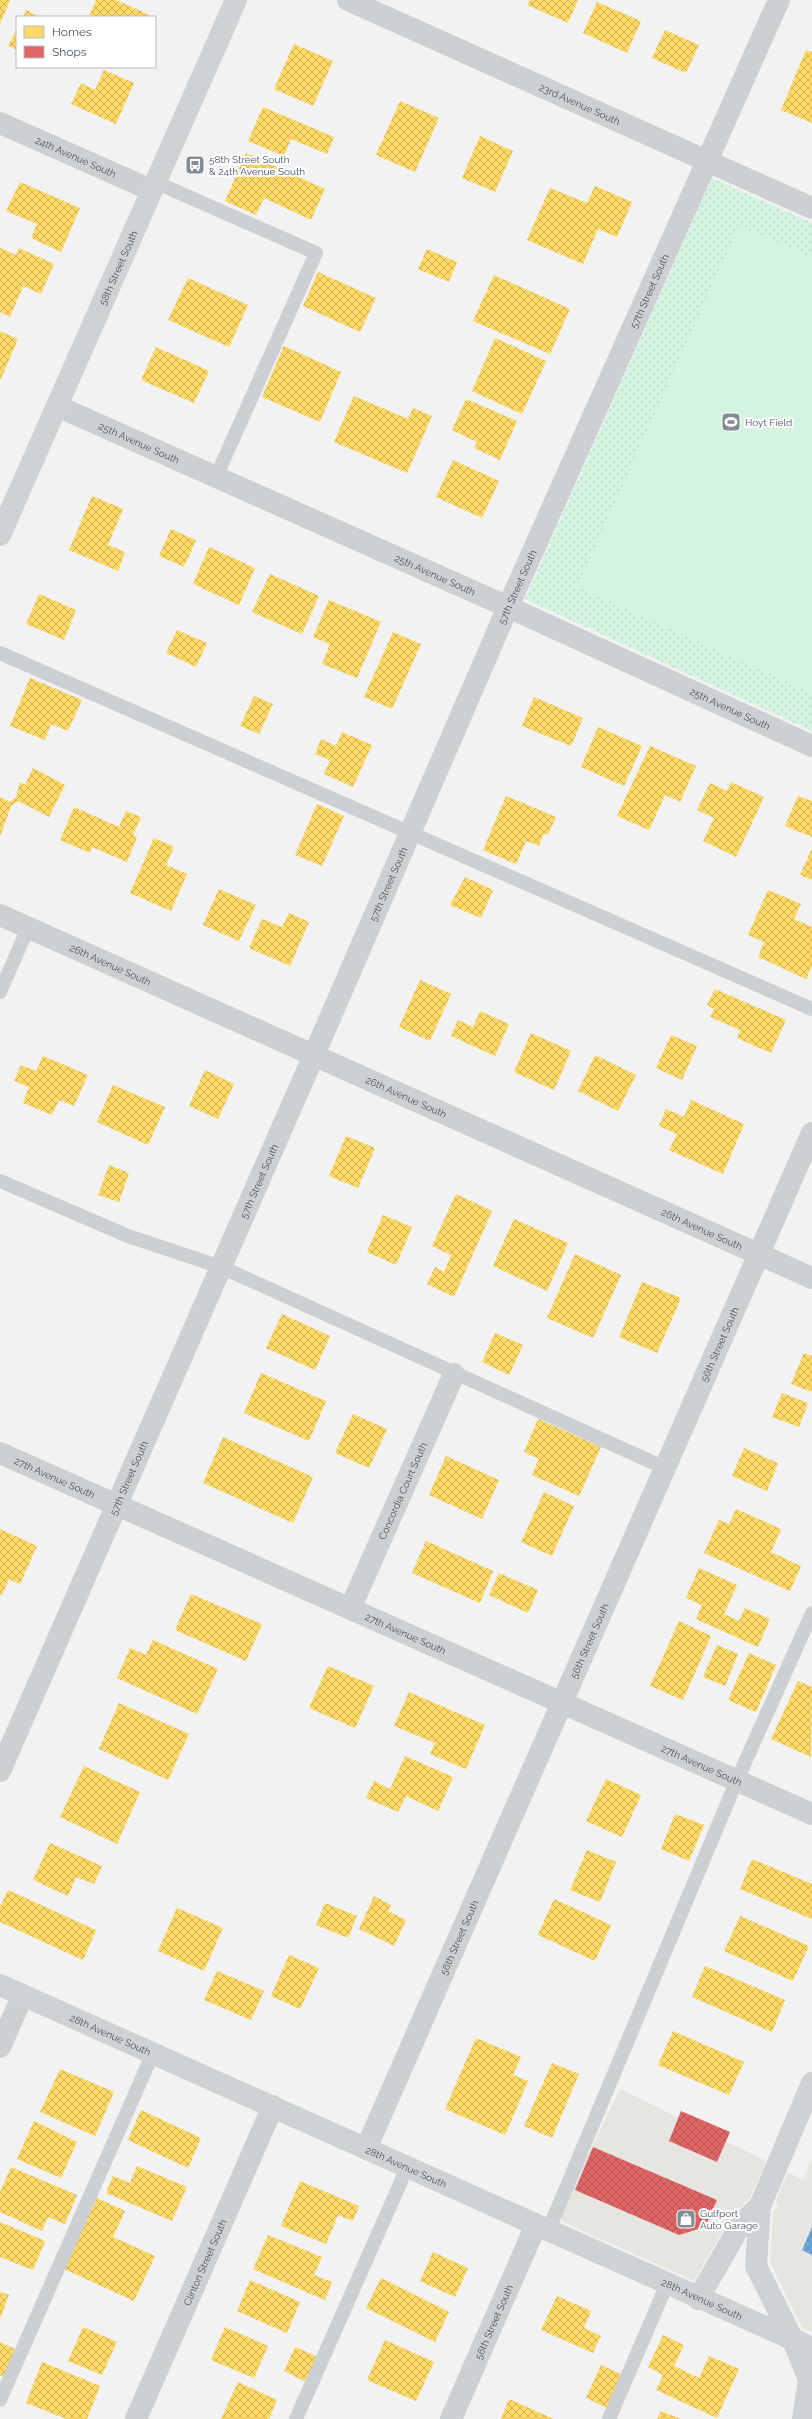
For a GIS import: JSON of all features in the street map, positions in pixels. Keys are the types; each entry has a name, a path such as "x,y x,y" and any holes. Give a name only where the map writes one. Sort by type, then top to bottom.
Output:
{"street":[{"name":"58th Street South","path":"2,523 57,406 236,0"},
{"name":"23rd Avenue South","path":"348,0 812,208"},
{"name":"57th Street South","path":"0,1771 314,1055 508,607 779,0"},
{"name":"24th Avenue South","path":"0,123 153,186"},
{"name":"25th Avenue South","path":"57,406 508,607 812,746"},
{"name":"26th Avenue South","path":"0,916 812,1278"},
{"name":"56th Street South","path":"366,2149 812,1133"},
{"name":"Concordia Court South","path":"351,1607 454,1374"},
{"name":"27th Avenue South","path":"0,1453 351,1607 812,1814"},
{"name":"28th Avenue South","path":"0,1985 274,2106 407,2168 803,2344"},
{"path":"0,2047 23,1995"},
{"path":"803,2419 809,2380 803,2344 756,2266 760,2206 812,2083"},
{"name":"Clinton Street South","path":"136,2419 274,2106"},
{"path":"698,2298 741,2224 760,2206"},
{"name":"56th Street South","path":"451,2419 542,2228"}],"lane":[{"path":"153,186 316,253 216,477"},
{"path":"0,653 812,1009"},
{"path":"0,992 28,928"},
{"path":"0,1181 128,1236 221,1267 454,1374 665,1468"},
{"path":"542,2228 736,1780 812,1613"},
{"path":"0,2400 153,2053"},
{"path":"296,2419 407,2168"},
{"path":"609,2419 667,2284"}],"shaded area":[{"path":"620,2089 766,2161 750,2198 730,2218 694,2281 557,2219"},
{"path":"812,2157 812,2332 803,2329 770,2262 773,2212 778,2207 775,2203 788,2172 803,2180"}],"green space":[{"name":"Hoyt Field","path":"712,178 812,223 812,731 525,599"},
{"name":"Hoyt Field","path":"739,225 812,258 812,693 577,587"}],"building: Homes":[{"path":"0,0 10,0 0,24"},
{"path":"96,0 116,0 152,16 89,16"},
{"path":"530,0 578,0 568,23 527,5"},
{"path":"597,2 641,21 627,53 583,33"},
{"path":"26,10 38,16 23,16"},
{"path":"665,30 699,45 686,73 652,58"},
{"path":"16,31 16,50 8,46"},
{"path":"294,44 333,61 313,106 274,89"},
{"path":"806,50 812,52 812,123 781,110"},
{"path":"104,70 134,83 116,124 71,104 81,83 95,90"},
{"path":"400,101 439,118 415,172 376,155"},
{"path":"263,107 334,137 327,154 291,139 284,156 248,141"},
{"path":"480,136 513,151 495,192 462,178"},
{"path":"246,153 325,189 311,220 264,198 256,215 225,201"},
{"path":"20,182 80,208 61,252 31,238 37,224 6,211"},
{"path":"595,186 632,202 617,237 598,229 583,264 527,240 550,188 587,203"},
{"path":"0,248 16,255 19,248 54,264 41,294 23,286 10,317 0,312"},
{"path":"427,249 457,262 449,282 418,269"},
{"path":"318,272 376,298 360,332 303,306"},
{"path":"494,275 570,309 550,354 473,321"},
{"path":"188,278 248,305 229,347 168,320"},
{"path":"0,331 18,339 0,381"},
{"path":"495,338 546,361 522,414 472,391"},
{"path":"284,346 341,372 320,422 262,397"},
{"path":"156,347 209,371 194,403 141,380"},
{"path":"354,396 408,419 413,408 432,416 407,473 334,442"},
{"path":"466,399 517,421 500,460 474,448 477,442 452,430"},
{"path":"453,460 499,481 482,518 436,497"},
{"path":"92,496 123,509 108,545 125,552 118,571 69,550"},
{"path":"171,529 196,540 184,567 159,556"},
{"path":"209,547 255,568 239,605 193,584"},
{"path":"270,574 319,596 302,634 252,612"},
{"path":"39,594 76,610 64,640 26,624"},
{"path":"329,600 381,622 357,678 322,664 330,644 313,637"},
{"path":"177,630 207,643 196,667 166,653"},
{"path":"393,632 421,644 392,709 364,697"},
{"path":"30,678 82,700 68,731 51,724 45,740 10,726"},
{"path":"254,696 273,704 259,734 240,726"},
{"path":"534,697 583,718 571,746 522,726"},
{"path":"598,727 642,746 624,786 581,767"},
{"path":"342,732 372,745 353,787 324,774 330,760 315,754 321,739 336,746"},
{"path":"650,746 696,766 680,802 665,795 649,830 617,816"},
{"path":"33,768 65,785 49,817 18,801 11,806 0,837 0,797 10,802 16,797 20,782 25,785"},
{"path":"731,782 764,797 736,857 703,841 714,818 697,810 710,783 727,791"},
{"path":"506,796 556,817 548,835 544,833 539,846 526,841 516,864 483,850"},
{"path":"798,796 812,801 812,837 785,826"},
{"path":"317,804 344,816 322,866 295,855"},
{"path":"74,807 119,827 126,811 141,817 133,835 137,837 127,862 92,847 90,853 60,840"},
{"path":"154,838 174,847 166,865 187,874 171,911 130,893"},
{"path":"812,848 812,880 800,875"},
{"path":"465,877 493,890 481,918 450,905"},
{"path":"219,889 256,905 239,941 203,925"},
{"path":"768,890 801,904 794,919 812,927 812,966 806,979 758,957 764,942 748,935"},
{"path":"289,913 309,922 290,966 249,948 262,919 282,927"},
{"path":"420,980 451,994 430,1041 399,1027"},
{"path":"715,989 786,1020 771,1053 737,1038 740,1030 710,1017 714,1009 707,1005"},
{"path":"480,1011 509,1024 495,1056 451,1036 458,1020 473,1027"},
{"path":"531,1033 571,1051 554,1090 514,1072"},
{"path":"671,1035 697,1046 682,1080 656,1068"},
{"path":"595,1055 636,1075 618,1111 578,1091"},
{"path":"43,1056 88,1075 74,1106 59,1100 52,1115 23,1103 29,1087 14,1081 21,1065 36,1071"},
{"path":"205,1070 234,1084 218,1119 189,1106"},
{"path":"113,1085 165,1107 148,1145 97,1122"},
{"path":"691,1100 744,1124 723,1174 669,1150 677,1134 659,1126 666,1109 684,1117"},
{"path":"346,1136 375,1148 358,1188 329,1176"},
{"path":"109,1165 129,1173 119,1202 98,1195"},
{"path":"456,1194 492,1211 454,1297 427,1284 435,1267 444,1272 451,1255 432,1246"},
{"path":"383,1215 412,1227 396,1265 367,1252"},
{"path":"514,1219 568,1243 547,1291 493,1266"},
{"path":"575,1254 621,1275 593,1338 547,1318"},
{"path":"642,1282 681,1298 657,1353 619,1337"},
{"path":"282,1314 330,1336 315,1370 266,1348"},
{"path":"495,1333 523,1345 509,1375 482,1362"},
{"path":"804,1353 812,1356 812,1392 791,1384"},
{"path":"261,1373 326,1401 309,1441 244,1413"},
{"path":"782,1393 808,1403 799,1427 772,1417"},
{"path":"353,1414 387,1429 369,1468 335,1453"},
{"path":"538,1419 601,1447 579,1496 532,1475 539,1459 524,1452"},
{"path":"223,1437 313,1477 293,1523 203,1483"},
{"path":"744,1448 778,1463 767,1491 732,1476"},
{"path":"446,1456 499,1480 482,1519 429,1495"},
{"path":"544,1492 574,1506 552,1556 521,1542"},
{"path":"736,1509 781,1529 771,1552 801,1566 790,1591 704,1553 719,1520 729,1524"},
{"path":"0,1529 37,1546 20,1584 9,1579 2,1595 0,1594"},
{"path":"426,1541 493,1571 480,1603 412,1573"},
{"path":"699,1568 737,1585 724,1614 739,1621 745,1608 770,1619 758,1647 696,1619 702,1605 686,1598"},
{"path":"499,1573 538,1590 528,1613 489,1595"},
{"path":"191,1594 262,1624 246,1661 175,1630"},
{"path":"679,1621 711,1636 683,1700 650,1686"},
{"path":"153,1640 218,1669 197,1714 117,1678 130,1648 146,1655"},
{"path":"717,1645 738,1654 725,1686 703,1677"},
{"path":"749,1653 776,1665 756,1712 728,1700"},
{"path":"328,1666 374,1686 355,1728 309,1708"},
{"path":"798,1681 812,1687 811,1757 771,1739"},
{"path":"409,1692 485,1725 466,1769 430,1754 435,1743 394,1726"},
{"path":"119,1703 189,1734 168,1780 99,1749"},
{"path":"405,1756 453,1777 438,1811 406,1796 398,1812 366,1798 374,1781 390,1789"},
{"path":"84,1766 140,1792 117,1844 60,1817"},
{"path":"606,1779 641,1795 622,1837 586,1821"},
{"path":"675,1814 704,1825 689,1861 661,1849"},
{"path":"50,1843 102,1866 94,1884 76,1877 68,1896 33,1880"},
{"path":"587,1850 616,1862 600,1902 570,1890"},
{"path":"752,1859 812,1884 812,1919 740,1889"},
{"path":"8,1890 96,1930 83,1960 0,1922 0,1907"},
{"path":"374,1896 391,1905 388,1911 406,1920 394,1946 359,1929"},
{"path":"554,1899 611,1925 595,1961 538,1935"},
{"path":"325,1903 357,1916 348,1938 316,1925"},
{"path":"177,1908 223,1928 204,1971 158,1951"},
{"path":"740,1916 809,1946 793,1981 724,1951"},
{"path":"289,1955 319,1968 300,2009 271,1996"},
{"path":"705,1966 785,2000 772,2032 692,1997"},
{"path":"217,1971 264,1991 251,2020 204,2000"},
{"path":"673,2031 744,2062 729,2095 658,2065"},
{"path":"476,2038 521,2057 513,2075 528,2081 505,2135 445,2109"},
{"path":"552,2063 579,2074 552,2138 524,2126"},
{"path":"60,2069 114,2092 95,2136 40,2112"},
{"path":"141,2110 201,2138 188,2168 128,2140"},
{"path":"34,2121 77,2142 61,2178 17,2159"},
{"path":"137,2166 187,2187 172,2221 106,2193 113,2176 130,2183"},
{"path":"11,2167 77,2195 65,2224 48,2217 42,2231 0,2212 0,2192"},
{"path":"300,2181 359,2206 353,2221 338,2215 326,2244 281,2226"},
{"path":"97,2198 125,2211 113,2237 155,2256 134,2301 64,2269"},
{"path":"0,2222 45,2241 33,2270 0,2257"},
{"path":"268,2235 322,2257 314,2275 332,2282 325,2300 253,2269"},
{"path":"433,2252 468,2268 455,2297 420,2281"},
{"path":"381,2278 449,2312 435,2342 366,2308"},
{"path":"250,2280 300,2302 287,2333 237,2311"},
{"path":"0,2292 9,2295 0,2319"},
{"path":"557,2296 591,2311 584,2328 601,2336 593,2353 541,2330"},
{"path":"83,2327 117,2342 102,2375 68,2361"},
{"path":"225,2327 268,2346 254,2378 211,2360"},
{"path":"663,2335 684,2345 674,2366 699,2378 709,2356 739,2369 717,2418 656,2390 663,2375 648,2367"},
{"path":"385,2340 434,2362 416,2401 367,2380"},
{"path":"0,2342 15,2349 3,2377 0,2375"},
{"path":"295,2347 318,2357 306,2382 284,2371"},
{"path":"42,2362 100,2386 87,2419 66,2419 26,2403"},
{"path":"601,2365 623,2375 607,2408 586,2398"},
{"path":"238,2382 277,2400 269,2419 221,2419"},
{"path":"509,2399 554,2419 501,2419"},
{"path":"661,2411 681,2419 657,2419"}],"building: Shops":[{"path":"681,2111 730,2132 717,2162 669,2141"},
{"path":"593,2147 717,2200 705,2227 679,2235 575,2190"}],"building: Schools":[{"path":"812,2227 812,2255 802,2250"}],"place":[{"name":"58th Street South & 24th Avenue South","path":"195,165"},
{"name":"Hoyt Field","path":"731,422"},
{"name":"Gulfport Auto Garage","path":"686,2219"}]}
